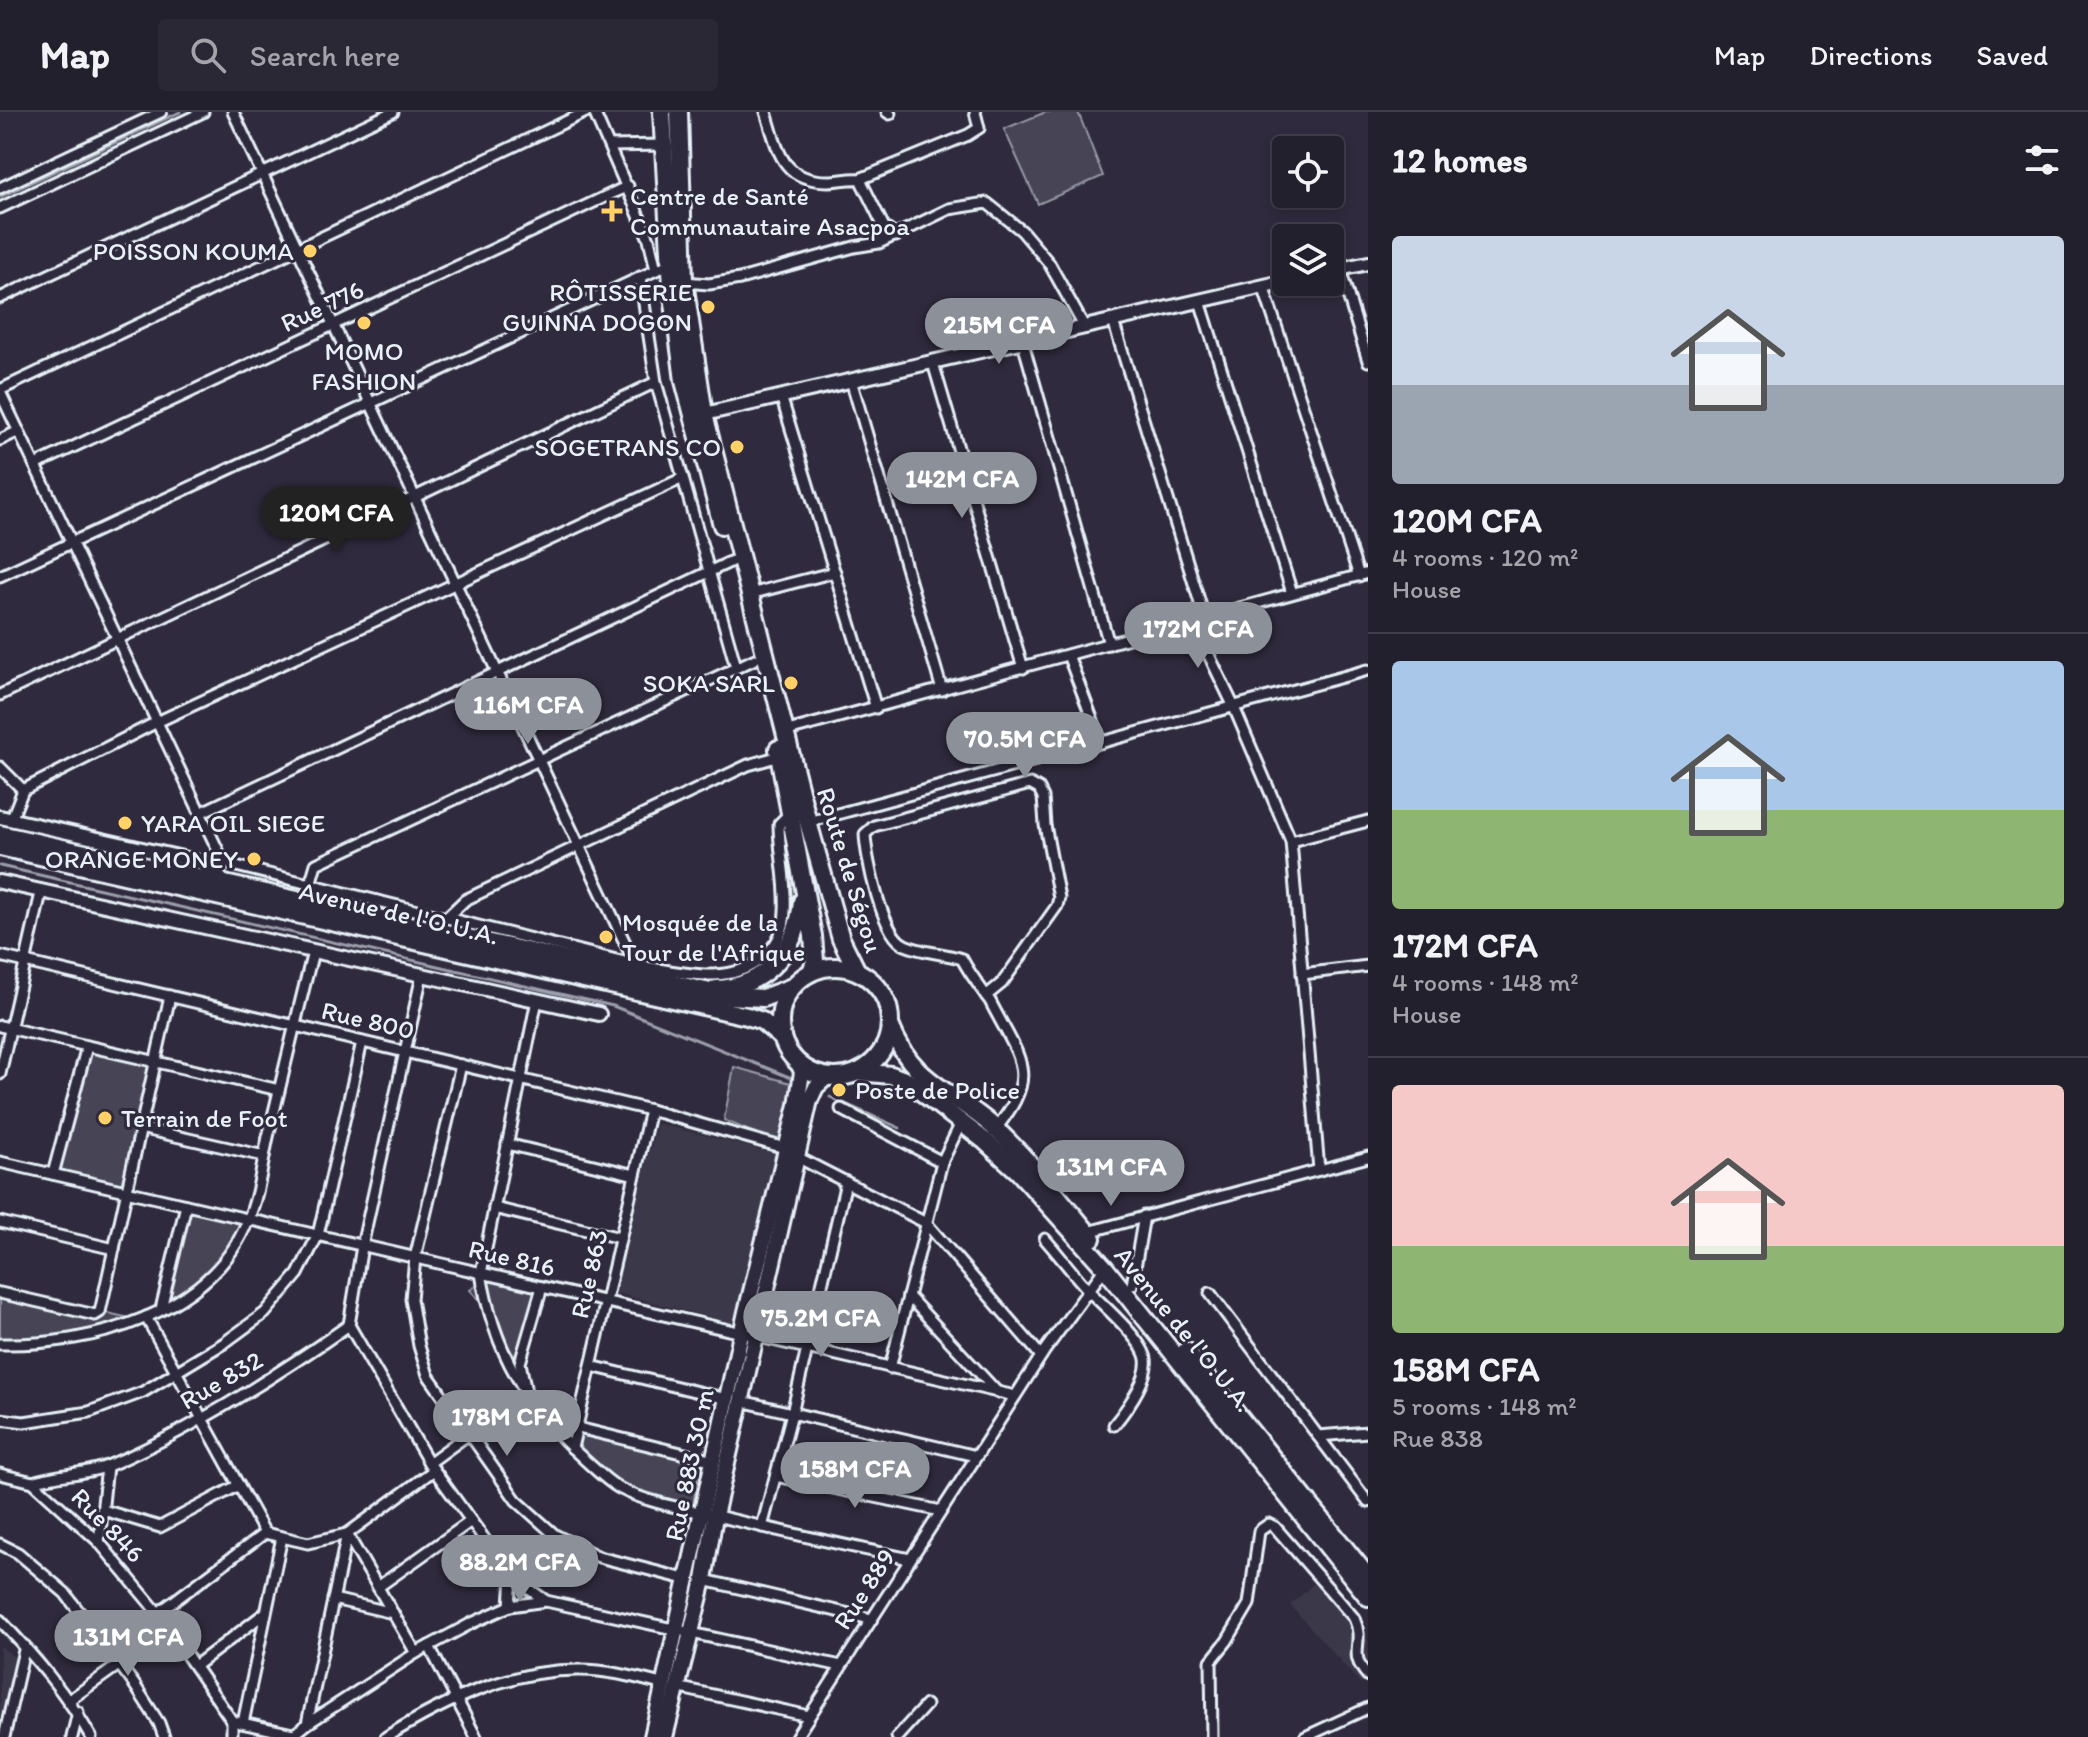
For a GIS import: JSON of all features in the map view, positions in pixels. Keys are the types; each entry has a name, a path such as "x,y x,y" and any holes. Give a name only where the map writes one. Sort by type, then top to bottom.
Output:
{"highway":[{"name":"Route de Ségou","path":"662,112 663,267 684,381 698,416 750,594 841,939 857,971"},
{"name":"Route de Ségou","path":"679,112 684,282 698,416 780,756 813,936 815,961 811,972"},
{"name":"Avenue de l'O.U.A.","path":"4,824 305,902 634,968 693,989 748,998 775,995 792,987"},
{"name":"Avenue de l'O.U.A.","path":"0,847 747,1016 762,1021 782,1038"},
{"path":"693,989 745,984 764,974 789,948 800,919 801,871"},
{"name":"Route de Ségou","path":"811,972 826,967 857,971"},
{"path":"811,972 792,987 782,1006 782,1038 798,1063 827,1077 858,1072 871,1064 887,1040 890,1025 885,999 869,978 857,971"},
{"name":"Avenue de l'O.U.A.","path":"890,1025 905,1058 916,1070 991,1135 1088,1232 1368,1577"},
{"name":"Avenue de l'O.U.A.","path":"858,1072 891,1075 907,1081 961,1123 991,1135 1017,1170 1105,1268 1368,1597"}],"main road":[{"path":"791,1153 801,1087 802,1072 798,1063"},
{"path":"791,1153 816,1087 827,1077"},
{"name":"Rue 883 30 m","path":"652,1737 671,1686 709,1514 714,1461 734,1400 791,1153"},
{"path":"709,1514 734,1400"},
{"path":"665,1737 671,1686"}],"street":[{"path":"0,188 161,112"},
{"path":"0,208 203,112"},
{"path":"233,112 634,968"},
{"path":"0,298 393,112"},
{"path":"204,874 224,863 0,391 586,112"},
{"path":"0,576 663,267 594,112"},
{"path":"766,112 777,149 787,169 806,180 860,179 968,135 979,128 975,112"},
{"path":"610,146 664,145"},
{"path":"860,179 884,227 896,236"},
{"name":"Rue 776","path":"35,465 628,186"},
{"path":"684,282 709,284 740,279 879,243 949,209 987,203 1022,231 1049,263 1085,328"},
{"path":"1344,268 1368,263"},
{"path":"640,277 656,382 736,667"},
{"path":"698,416 1272,284"},
{"path":"784,732 1364,574 1263,286"},
{"path":"1344,295 1368,361"},
{"path":"1200,301 1292,593"},
{"path":"1113,321 1204,616"},
{"path":"1023,343 1109,644"},
{"path":"933,363 1023,668"},
{"path":"851,380 942,690"},
{"path":"0,695 656,382"},
{"path":"781,396 876,708"},
{"path":"0,440 19,431"},
{"path":"4,824 23,790 157,722 683,478"},
{"path":"200,813 732,561"},
{"path":"750,594 835,572"},
{"path":"1192,620 1233,705 1291,841 1319,1170"},
{"path":"1068,655 1101,742"},
{"path":"305,902 316,864 755,659"},
{"path":"808,822 1368,670"},
{"path":"446,918 465,900 748,765 780,756"},
{"path":"0,767 23,790"},
{"path":"986,996 1009,974 1057,906 1059,898 1045,825 1043,797 1039,789 1030,784 874,826 865,834 865,847 885,921 893,935 903,945 962,959 1019,1057 1023,1072 1022,1088 1015,1103 991,1135"},
{"name":"Avenue de l'O.U.A.","path":"224,863 634,968 712,975 739,971 765,957 782,930 785,916 779,824 791,812"},
{"path":"1291,841 1368,821"},
{"name":"Avenue de l'O.U.A.","path":"0,882 599,1014"},
{"path":"0,1074 5,1027 25,962 41,893"},
{"path":"0,1344 33,1345 65,1340 100,1333 146,1317 189,1293 225,1259 249,1220 313,952"},
{"name":"Rue 800","path":"0,956 650,1110 791,1153"},
{"path":"1302,974 1368,966"},
{"path":"422,975 362,1246 349,1325 432,1467 512,1577 546,1601"},
{"path":"0,1293 98,1314 170,996"},
{"path":"537,1000 481,1273 486,1303 505,1359 526,1392 545,1420 617,1487 641,1497 709,1514 910,1559"},
{"path":"5,1027 279,1090"},
{"path":"0,1419 24,1422 89,1412 143,1392 177,1373 265,1313 298,1274 318,1235 362,1042"},
{"path":"53,1174 87,1046"},
{"path":"461,1065 415,1258 411,1299 419,1346 428,1375 516,1500 555,1535 599,1557 871,1619"},
{"path":"841,1109 942,1162"},
{"name":"Rue 863","path":"572,1448 650,1110"},
{"path":"890,1368 942,1162 961,1123"},
{"path":"140,1128 264,1156"},
{"path":"507,1144 635,1175"},
{"path":"791,1153 926,1223 1041,1356"},
{"path":"1088,1232 1368,1157"},
{"name":"Rue 816","path":"0,1162 1015,1396"},
{"path":"762,1527 846,1182"},
{"path":"161,1309 186,1205"},
{"path":"494,1208 620,1238"},
{"path":"1132,1285 1144,1216"},
{"path":"0,1222 114,1249"},
{"path":"1045,1239 1088,1290 1126,1327 1146,1356 1133,1402 1114,1425"},
{"name":"Rue 889","path":"796,1737 1041,1356 1105,1268"},
{"path":"526,1392 520,1363 542,1287"},
{"path":"1210,1293 1368,1502"},
{"path":"908,1296 998,1393"},
{"path":"146,1317 265,1533 308,1543 347,1534 470,1433 526,1392"},
{"name":"Rue 832","path":"33,1482 49,1476 107,1466 202,1418 298,1361 349,1325"},
{"path":"591,1366 976,1456"},
{"path":"545,1420 714,1461"},
{"path":"1318,1436 1368,1432"},
{"path":"99,1542 107,1466"},
{"name":"Rue 846","path":"0,1474 33,1482 99,1542 158,1613 238,1722"},
{"path":"776,1476 941,1511"},
{"path":"103,1510 160,1527 239,1485"},
{"path":"378,1587 471,1521"},
{"path":"1212,1737 1211,1661 1249,1604 1259,1531 1269,1524 1275,1527 1354,1618 1360,1631 1356,1652 1358,1665 1368,1676"},
{"path":"158,1613 265,1533"},
{"path":"347,1534 416,1653"},
{"path":"307,1724 347,1534"},
{"path":"232,1737 266,1612 282,1537"},
{"path":"0,1544 18,1553 65,1593 120,1664 159,1723 164,1737"},
{"path":"510,1606 512,1577"},
{"path":"333,1599 393,1613"},
{"path":"238,1722 292,1736 429,1646 510,1606 546,1601 841,1666"},
{"path":"195,1666 266,1612"},
{"path":"0,1620 78,1712 91,1737"},
{"path":"68,1701 169,1629"},
{"path":"4,1737 25,1646"},
{"path":"429,1646 476,1737"},
{"path":"386,1737 456,1698 516,1678 580,1670 618,1673 809,1716"},
{"path":"897,1737 926,1705"},
{"path":"1305,1737 1368,1708"},
{"path":"72,1737 78,1712"}],"shaded area":[{"path":"1046,112 1078,112 1103,176 1038,204 1004,129"},
{"name":"Terrain de Foot","path":"89,1050 151,1064 124,1186 56,1173"},
{"path":"734,1067 798,1085 780,1144 724,1120"},
{"path":"657,1123 780,1155 736,1324 612,1292"},
{"path":"188,1205 246,1218 208,1272 154,1311"},
{"path":"491,1276 539,1291 520,1363 508,1347 499,1322 470,1290"},
{"path":"0,1289 125,1317 80,1334 0,1343"},
{"path":"581,1433 700,1462 693,1506 623,1485 574,1447"},
{"path":"1321,1577 1357,1631 1368,1640 1368,1678 1360,1683 1290,1605"},
{"path":"0,1646 16,1658 0,1720"}],"waterway":[{"path":"0,197 180,112"},
{"path":"0,866 613,1006 794,1079"},
{"path":"830,1097 900,1128"}],"place":[{"name":"Centre de Santé Communautaire Asacpoa","path":"612,211"},
{"name":"POISSON KOUMA","path":"310,251"},
{"name":"RÔTISSERIE GUINNA DOGON","path":"708,307"},
{"name":"MOMO FASHION","path":"364,323"},
{"name":"SOGETRANS CO","path":"737,447"},
{"name":"SOKA SARL","path":"791,683"},
{"name":"YARA OIL SIEGE","path":"125,823"},
{"name":"ORANGE MONEY","path":"254,859"},
{"name":"Mosquée de la Tour de l'Afrique","path":"606,937"},
{"name":"Poste de Police","path":"839,1090"},
{"name":"Terrain de Foot","path":"105,1118"}]}
